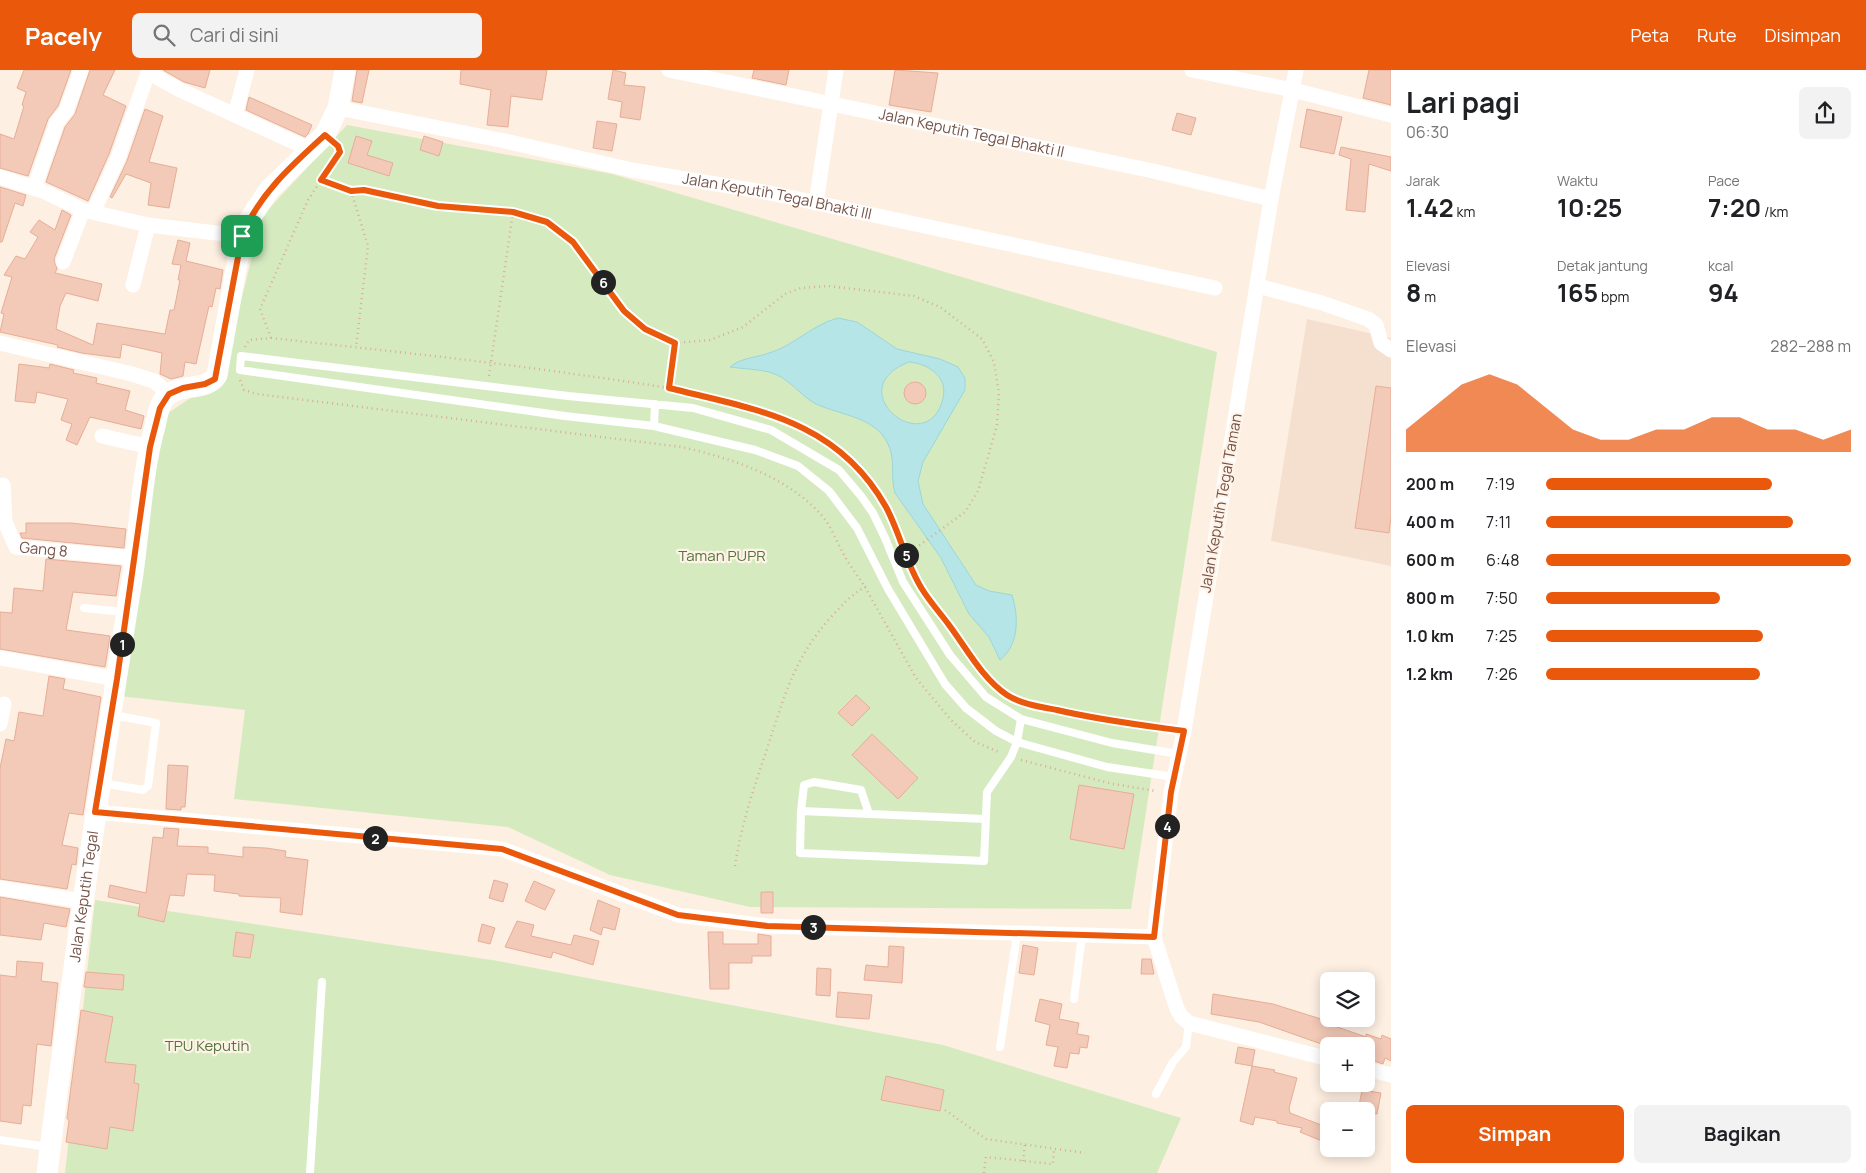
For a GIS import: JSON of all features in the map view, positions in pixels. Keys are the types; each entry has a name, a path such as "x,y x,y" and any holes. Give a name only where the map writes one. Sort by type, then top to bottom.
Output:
{"main road":[{"path":"169,394 183,388 210,382 217,375 242,236 249,220 269,190 325,135 338,108 345,70"},
{"name":"Jalan Keputih Tegal","path":"47,1173 82,901 117,679 150,447 162,401 169,394"}],"street":[{"path":"34,188 57,122 66,111 81,70"},
{"path":"236,115 247,70"},
{"name":"Jalan Keputih Tegal Bhakti II","path":"669,70 1144,169 1272,198"},
{"path":"816,202 836,70"},
{"path":"1192,70 1293,90 1391,115"},
{"name":"Jalan Keputih Tegal Taman","path":"1154,937 1171,792 1184,731 1272,198 1296,70"},
{"path":"63,262 95,213 118,158 149,72 178,90 310,149"},
{"name":"Jalan Keputih Tegal Bhakti III","path":"338,108 505,141 632,170 722,183 816,202 1215,288"},
{"path":"0,177 34,188 95,213 148,225 242,236"},
{"path":"133,285 148,225"},
{"path":"1258,286 1368,319 1376,324 1381,342 1391,350"},
{"path":"0,344 132,374 154,381 169,394"},
{"path":"102,436 150,447"},
{"name":"Gang 8","path":"4,485 6,522 16,547 135,558"},
{"path":"0,658 117,679"},
{"path":"0,724 4,704"},
{"path":"95,812 502,849 667,912 724,922 767,926 1154,937 1177,1008 1181,1016 1190,1023 1320,1057"},
{"path":"0,888 82,901"},
{"path":"1375,1071 1391,1075"}],"lane":[{"path":"1174,777 1107,767 1017,742 996,730 966,708 945,684 888,589 853,522 829,492 798,466 747,447 654,426 565,416 240,370 242,356 488,386 693,408 771,430 839,470 873,513 903,582 950,655 986,697 1021,719 1104,741 1178,754"},
{"path":"368,371 370,387"},
{"path":"654,426 655,404"},
{"path":"888,589 903,582"},
{"path":"84,608 126,612"},
{"path":"100,783 143,790 148,786 156,723 111,715"},
{"path":"869,814 861,790 814,782 804,785 800,853 984,860 987,792 1011,757 1017,742 1021,719"},
{"path":"801,811 985,819"},
{"path":"1000,1048 1017,934"},
{"path":"1074,999 1082,935"},
{"path":"310,1173 322,982"},
{"path":"1156,1094 1172,1062 1186,1047 1190,1023"},
{"path":"0,1140 50,1148"}],"path":[{"path":"271,338 260,309 308,200 340,152 338,146 325,135"},
{"path":"321,180 351,191 364,190 438,206 513,212 547,222 573,242 624,311 645,329 675,343 710,340 743,326 785,294 801,288 828,286 914,296 940,307 982,338 994,362 999,394 997,425 978,491 965,512 925,541"},
{"path":"351,191 368,246 356,347"},
{"path":"488,386 513,212"},
{"path":"242,356 249,340 271,338 356,347 491,362 669,388 777,415 813,433 847,456 867,476 886,508 922,589"},
{"path":"669,388 675,343"},
{"path":"240,370 240,380 244,390 257,394 673,446 723,456 771,477 802,497 825,519 916,678 951,720 975,742 1011,757 1113,784 1171,792"},
{"path":"735,866 739,838 749,802 793,672 805,649 819,630 851,595 865,587"},
{"path":"926,595 981,670 993,684 1008,696 1026,703 1093,718 1184,731"},
{"path":"945,1110 986,1139 1085,1152"},
{"path":"1022,1161 1025,1144"},
{"path":"984,1173 986,1157 1053,1164 1054,1148"}],"shaded area":[{"path":"1307,319 1391,338 1391,566 1271,541"}],"green space":[{"name":"Taman PUPR","path":"347,125 612,174 1217,352 1131,909 750,907 610,875 508,827 234,799 245,710 119,696 165,415 222,377 262,216"},
{"name":"TPU Keputih","path":"95,900 498,961 943,1045 1181,1118 1157,1173 65,1173"}],"water":[{"path":"838,318 857,322 897,349 940,359 958,367 965,378 965,390 923,462 918,481 923,504 976,585 989,591 1012,595 1016,612 1016,630 1011,647 1000,660 989,637 969,614 941,558 895,493 892,456 888,444 882,435 866,422 816,404 776,374 760,370 730,367 743,360 776,351 828,321","holes":["909,362 931,369 941,379 944,393 942,402 933,418 919,424 905,422 892,413 884,402 882,388 890,374"]}],"building":[{"path":"24,70 71,70 58,106 48,119 28,176 0,168 0,134 14,139 24,106 22,105 26,92 17,88"},
{"path":"90,70 115,70 103,95 126,106 109,154 88,201 46,182 65,127 75,114"},
{"path":"163,70 210,70 205,88 184,82"},
{"path":"357,70 369,70 362,103 352,101"},
{"path":"461,70 547,70 542,100 511,96 508,127 487,125 491,90 460,84"},
{"path":"613,70 626,73 624,85 645,87 640,120 620,117 622,102 608,99"},
{"path":"754,70 789,70 786,85 752,78"},
{"path":"895,70 938,73 931,112 889,105"},
{"path":"1369,70 1391,70 1391,105 1363,98"},
{"path":"249,97 312,125 308,134 305,137 246,110"},
{"path":"145,109 163,116 149,162 177,168 169,208 148,205 151,183 126,174 112,198 110,197 127,161"},
{"path":"1307,109 1342,117 1334,154 1300,147"},
{"path":"1177,113 1196,118 1191,135 1172,130"},
{"path":"597,121 617,124 612,151 593,148"},
{"path":"356,136 372,141 367,155 393,163 389,176 348,163"},
{"path":"424,136 443,142 439,156 420,150"},
{"path":"1341,147 1391,157 1391,171 1369,164 1365,212 1346,210 1351,159 1339,155"},
{"path":"0,187 26,195 23,206 15,203 2,242 0,242"},
{"path":"62,210 71,215 54,259 57,269 55,273 102,284 98,301 66,293 60,306 56,329 93,345 97,323 165,334 170,310 174,310 180,280 178,280 181,265 172,264 178,240 190,243 186,261 223,270 220,289 216,288 212,307 209,306 196,364 185,362 183,376 171,379 160,374 162,353 122,344 120,358 82,353 57,347 58,345 0,332 4,314 1,313 12,277 4,275 16,256 25,259 38,237 30,232 39,220 55,230"},
{"path":"19,364 49,368 50,364 74,370 73,373 97,378 96,383 130,391 125,410 144,416 141,429 90,417 77,445 66,440 72,424 61,420 68,399 37,392 35,403 15,401"},
{"path":"915,382 925,389 926,393 919,403 915,404 905,397 904,393 911,383"},
{"path":"1376,386 1391,388 1391,516 1389,533 1355,528"},
{"path":"26,523 71,523 126,529 124,548 22,538 20,533 26,533"},
{"path":"46,559 121,566 116,596 73,592 66,630 110,636 105,667 0,649 0,612 12,613 14,588 43,591"},
{"path":"49,676 65,679 63,689 101,697 83,815 69,813 62,845 78,848 76,865 72,864 67,889 0,879 0,768 6,739 14,741 19,712 43,716"},
{"path":"856,695 870,708 852,726 838,713"},
{"path":"872,734 918,778 898,799 852,755"},
{"path":"168,765 188,766 185,807 181,807 181,810 166,809"},
{"path":"1079,785 1134,794 1124,849 1070,839"},
{"path":"164,828 179,829 177,846 208,847 208,853 243,857 243,847 266,848 286,851 285,857 308,860 302,915 280,912 281,898 239,896 239,894 214,891 215,875 187,874 184,896 170,895 164,922 138,916 140,904 108,897 110,885 146,893 153,837 163,838"},
{"path":"494,880 508,884 503,902 489,898"},
{"path":"534,881 555,890 545,910 525,901"},
{"path":"761,892 773,892 773,913 761,913"},
{"path":"0,897 70,909 66,927 44,923 41,940 0,935"},
{"path":"598,900 620,909 615,930 603,927 601,935 590,930"},
{"path":"517,921 534,925 531,936 571,945 574,935 599,941 593,965 553,952 551,958 505,947"},
{"path":"482,924 495,928 490,944 478,941"},
{"path":"236,932 254,935 250,958 233,956"},
{"path":"708,932 723,932 723,944 758,944 758,934 771,936 771,956 752,956 752,963 729,963 729,989 710,989"},
{"path":"1023,945 1038,948 1034,975 1019,973"},
{"path":"889,946 904,947 902,983 864,980 866,965 888,967"},
{"path":"1142,959 1151,959 1154,974 1141,974"},
{"path":"17,961 43,963 41,981 58,983 51,1046 37,1044 31,1106 23,1105 21,1124 0,1121 0,975 16,977"},
{"path":"817,968 831,969 830,996 816,995"},
{"path":"86,972 124,975 123,990 84,987"},
{"path":"838,992 872,995 869,1019 836,1017"},
{"path":"1213,994 1273,1004 1320,1019 1320,1027 1337,1027 1366,1037 1320,1037 1320,1044 1259,1022 1211,1014"},
{"path":"1040,999 1062,1004 1059,1019 1079,1023 1077,1034 1089,1036 1087,1048 1080,1047 1079,1054 1070,1053 1067,1068 1054,1066 1058,1047 1046,1045 1050,1025 1035,1021"},
{"path":"81,1010 113,1017 105,1062 136,1065 134,1083 139,1084 133,1131 110,1127 107,1149 66,1142 69,1121 67,1118"},
{"path":"1382,1035 1391,1039 1391,1061 1385,1058 1383,1064 1375,1061 1375,1037 1381,1039"},
{"path":"1238,1047 1255,1050 1252,1066 1235,1063"},
{"path":"1252,1066 1275,1070 1274,1072 1297,1078 1289,1108 1290,1113 1320,1125 1320,1140 1300,1132 1302,1128 1277,1123 1277,1121 1255,1117 1253,1125 1240,1121"},
{"path":"886,1076 944,1090 940,1111 881,1100"},
{"path":"1362,1092 1381,1093 1377,1114 1375,1114 1375,1102 1360,1102"}],"route":[{"path":"325,135 338,146 340,152 321,180 351,191 364,190 438,206 513,212 547,222 573,242 624,311 645,329 675,343 669,388 777,415 813,433 847,456 867,476 886,508 922,589 981,670 993,684 1008,696 1026,703 1093,718 1184,731 1171,792 1154,937 767,926 724,922 667,912 502,849 95,812 117,679 150,447 162,401 169,394 177,390 205,384 215,379 217,375 242,236 249,220 269,190 325,135"}]}
